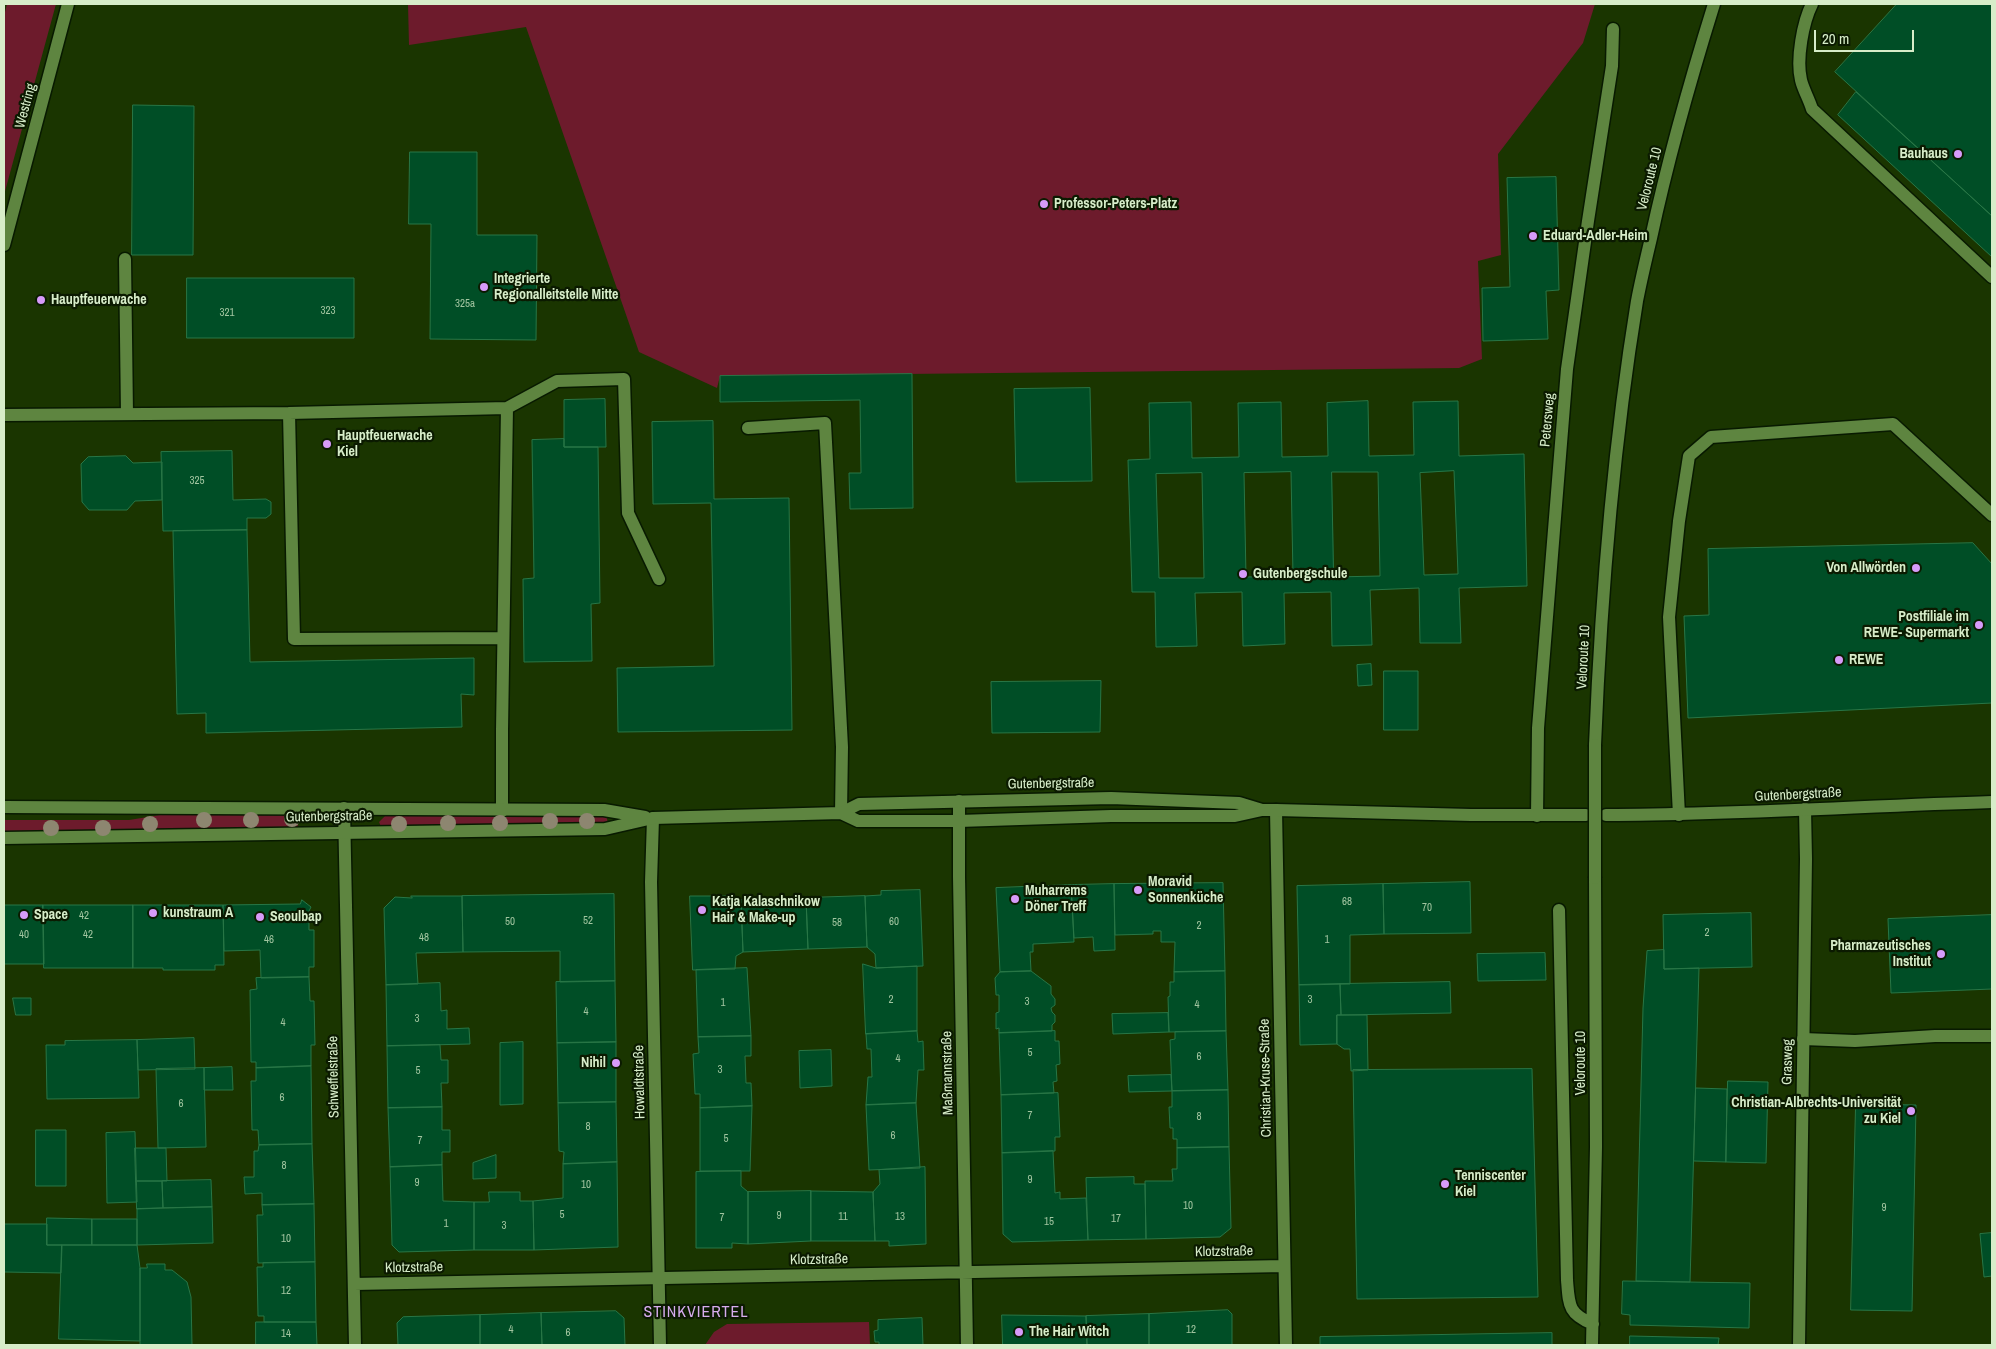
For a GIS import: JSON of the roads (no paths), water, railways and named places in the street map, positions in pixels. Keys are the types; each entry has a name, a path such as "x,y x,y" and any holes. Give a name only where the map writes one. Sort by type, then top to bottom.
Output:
{"street":[{"name":"Westring","path":"4,245 68,4"},
{"name":"Veloroute 10","path":"1592,1345 1596,1148 1596,745 1606,544 1637,299 1659,200 1691,80 1714,4"},
{"path":"1812,4 1806,15 1800,60 1800,79 1812,109 1992,277"},
{"name":"Petersweg","path":"1537,816 1538,728 1567,369 1612,66 1613,29"},
{"path":"125,259 126,414"},
{"path":"4,415 289,413 507,408 557,380 624,379 628,513 659,579"},
{"path":"502,810 507,408"},
{"path":"289,413 294,639 503,638"},
{"path":"748,428 825,423 842,732 841,813"},
{"path":"1679,815 1669,617 1679,520 1689,456 1711,437 1893,424 1992,515"},
{"name":"Gutenbergstraße","path":"4,807 604,810 653,818 841,813 858,804 1127,798 1239,803 1262,810"},
{"name":"Maßmannstraße","path":"959,801 967,1345"},
{"name":"Gutenbergstraße","path":"1606,815 1726,814 1992,802"},
{"name":"Schweffelstraße","path":"344,808 355,1345"},
{"name":"Grasweg","path":"1799,1345 1805,809"},
{"name":"Gutenbergstraße","path":"841,813 858,821 959,821 1111,816 1235,816 1262,810 1537,816 1586,815"},
{"name":"Christian-Kruse-Straße","path":"1276,810 1286,1345"},
{"name":"Gutenbergstraße","path":"4,838 605,829 653,818"},
{"name":"Howaldtstraße","path":"653,818 651,882 660,1345"},
{"name":"Veloroute 10","path":"1559,910 1569,1303 1573,1312 1579,1318 1593,1324"},
{"path":"1803,1038 1854,1041 1935,1036 1992,1036"},
{"name":"Klotzstraße","path":"354,1284 1284,1266"}],"place":[{"name":"Bauhaus","path":"1958,154"},
{"name":"Professor-Peters-Platz","path":"1044,204"},
{"name":"Eduard-Adler-Heim","path":"1533,236"},
{"name":"Integrierte Regionalleitstelle Mitte","path":"484,287"},
{"name":"Hauptfeuerwache","path":"41,300"},
{"name":"Hauptfeuerwache Kiel","path":"327,444"},
{"name":"Von Allwörden","path":"1916,568"},
{"name":"Gutenbergschule","path":"1243,574"},
{"name":"Postfiliale im REWE- Supermarkt","path":"1979,625"},
{"name":"REWE","path":"1839,660"},
{"name":"Moravid Sonnenküche","path":"1138,890"},
{"name":"Muharrems Döner Treff","path":"1015,899"},
{"name":"Katja Kalaschnikow Hair & Make-up","path":"702,910"},
{"name":"kunstraum A","path":"153,913"},
{"name":"Space","path":"24,915"},
{"name":"Seoulbap","path":"260,917"},
{"name":"Pharmazeutisches Institut","path":"1941,954"},
{"name":"Nihil","path":"616,1063"},
{"name":"Christian-Albrechts-Universität zu Kiel","path":"1911,1111"},
{"name":"Tenniscenter Kiel","path":"1445,1184"},
{"name":"The Hair Witch","path":"1019,1332"}],"district":[{"name":"STINKVIERTEL","path":"696,1313"}]}
